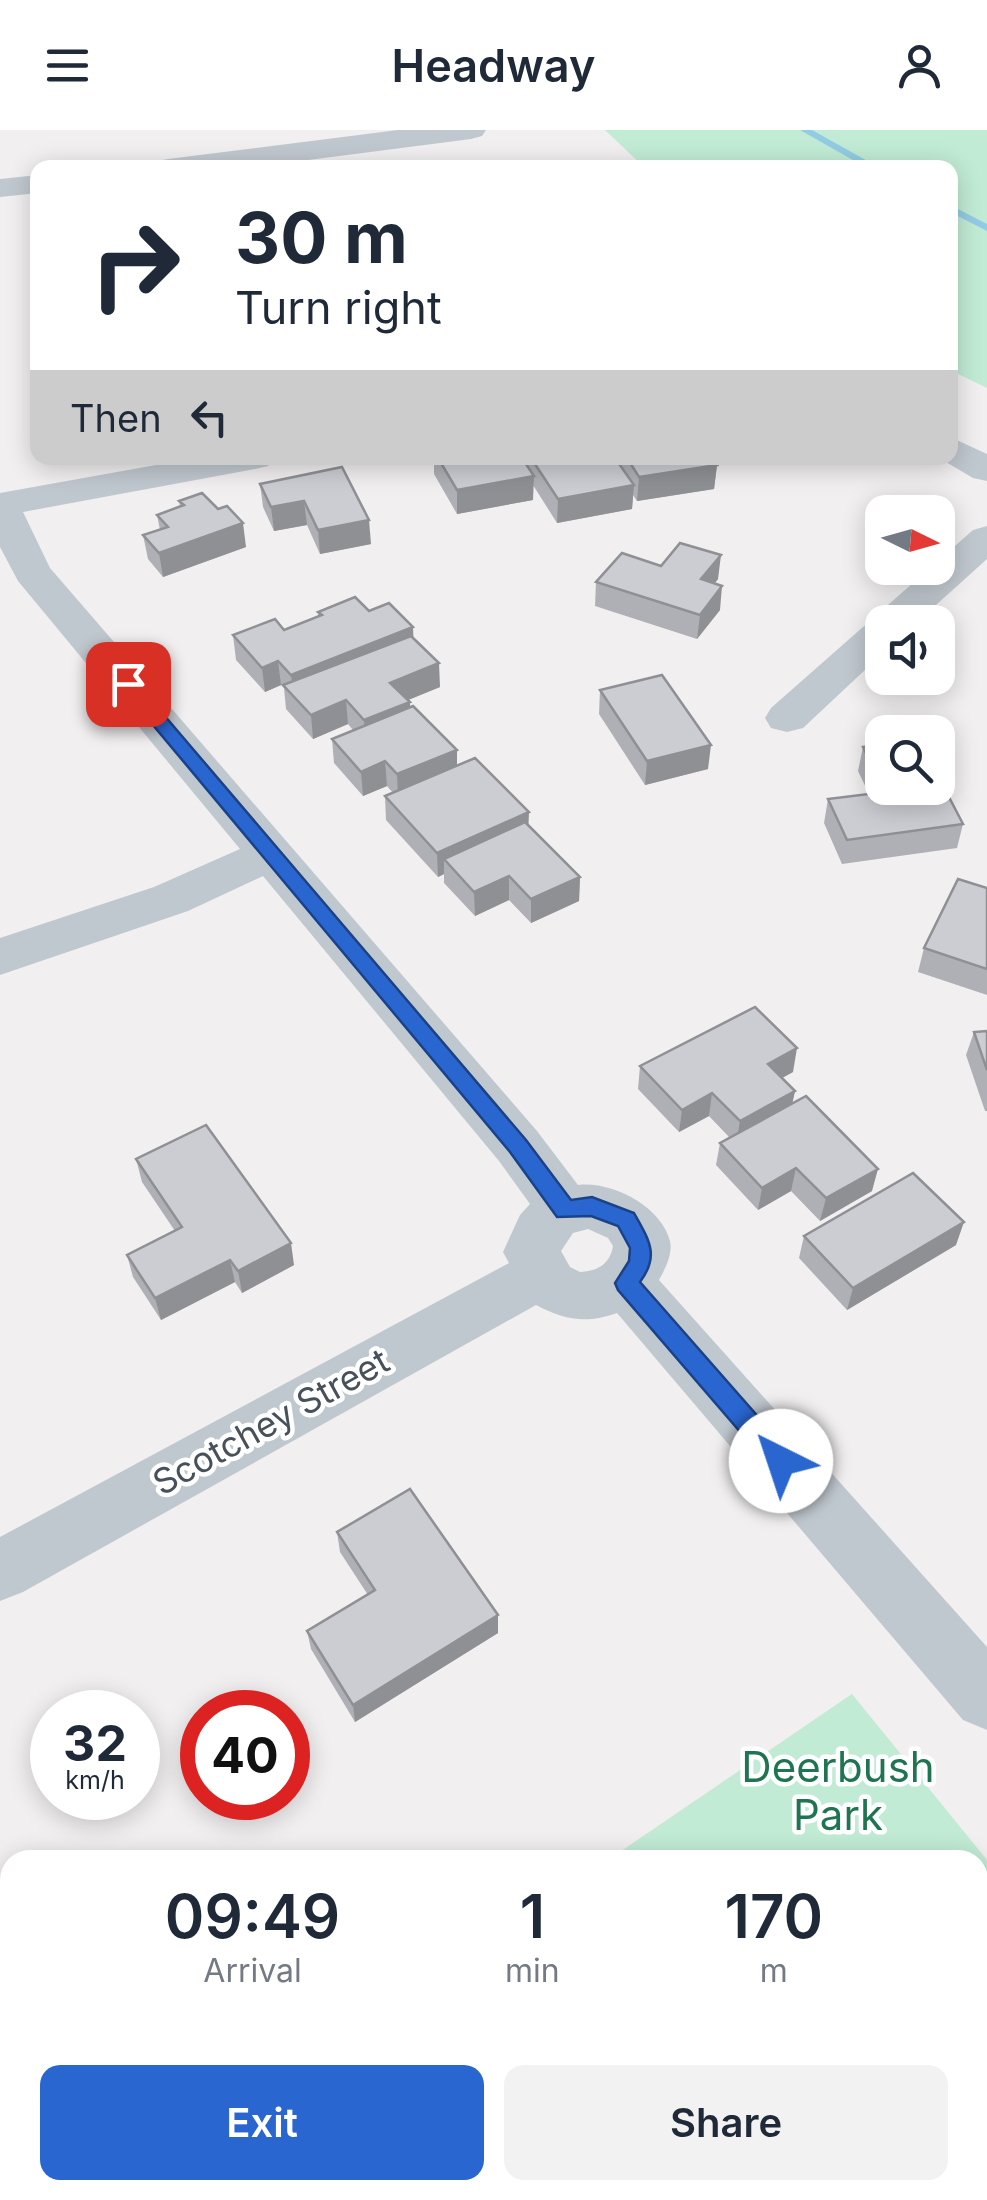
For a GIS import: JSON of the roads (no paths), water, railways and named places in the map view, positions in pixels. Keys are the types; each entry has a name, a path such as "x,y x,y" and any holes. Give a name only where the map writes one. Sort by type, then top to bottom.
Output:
{"street":[{"path":"232,160 471,130"},
{"path":"0,188 30,185"},
{"path":"958,453 987,470"},
{"path":"217,465 0,505 32,572 518,1146 565,1210"},
{"path":"912,605 987,538"},
{"path":"787,718 865,647"},
{"path":"0,957 171,899 272,854"},
{"path":"592,1206 626,1220 642,1248 641,1263 626,1283 603,1295 587,1296 556,1288 541,1274 532,1252 536,1237 543,1224 565,1210 592,1206"},
{"name":"Scotchey Street","path":"0,1570 541,1274"},
{"path":"626,1283 987,1697"}],"waterway":[{"path":"805,130 860,160"},
{"path":"958,212 987,228"}],"park label":[{"name":"Deerbush Park","path":"838,1791"}]}
